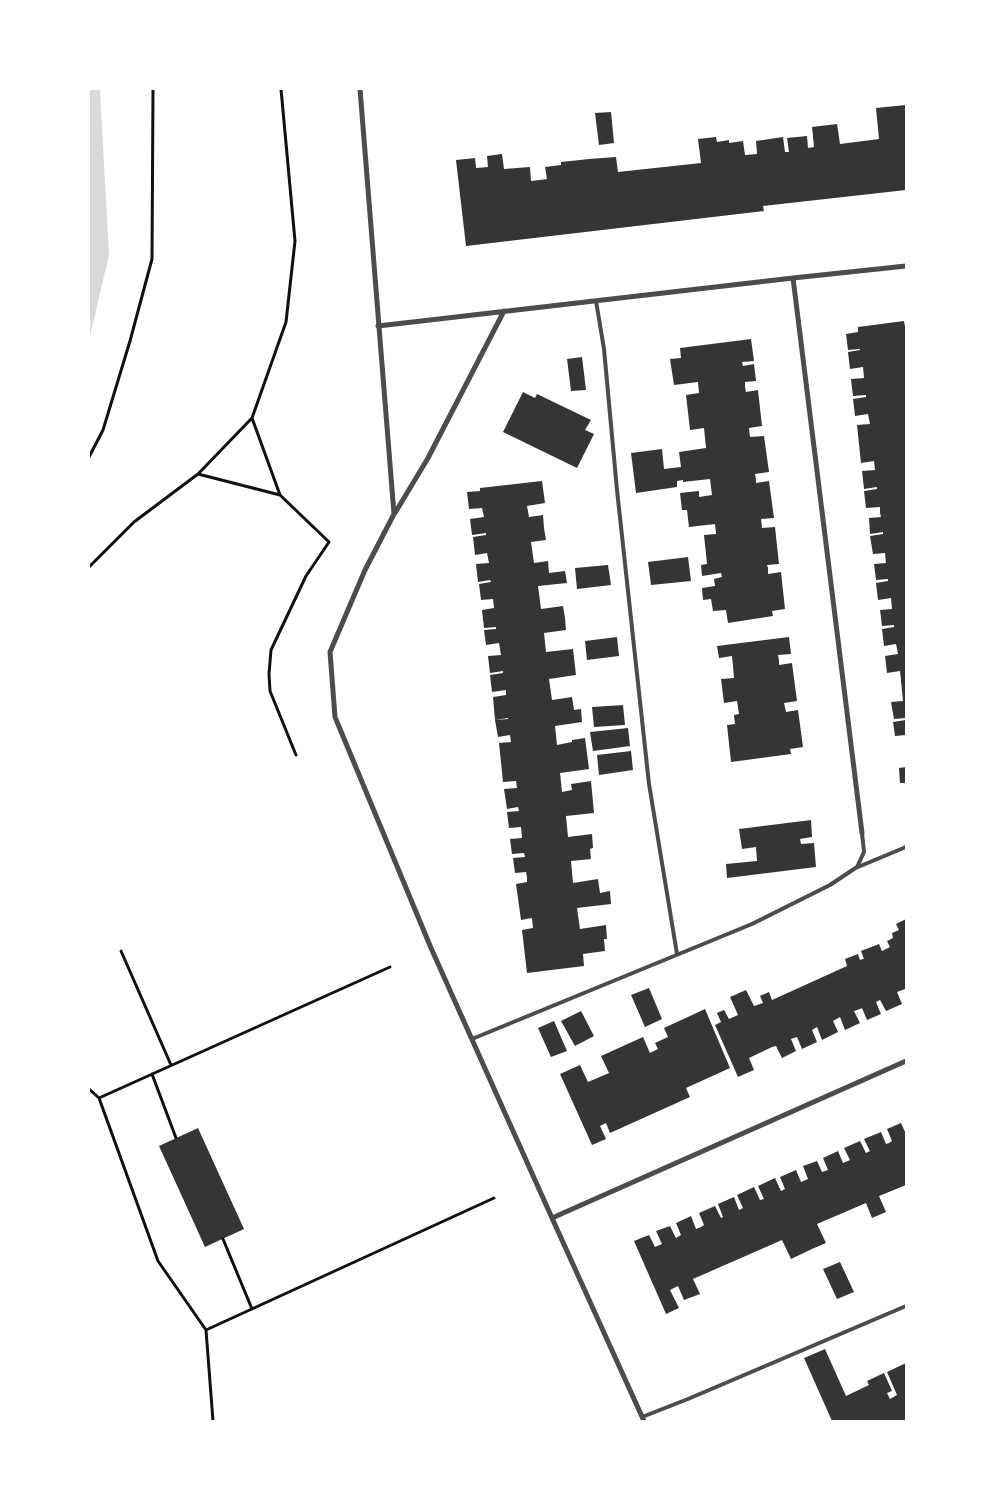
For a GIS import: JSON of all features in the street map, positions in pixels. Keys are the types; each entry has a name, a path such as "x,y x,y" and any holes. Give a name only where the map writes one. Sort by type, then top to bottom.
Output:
{"street":[{"path":"360,89 394,514"},
{"path":"378,326 906,266"},
{"path":"793,278 862,833"},
{"path":"504,312 428,458 394,514 365,570 330,652 335,717 432,948 643,1419"},
{"path":"552,1218 906,1061"}],"lane":[{"path":"596,301 604,349 649,784 677,954"},
{"path":"857,867 864,852 862,833"},
{"path":"472,1039 752,924 830,885 857,867 906,847"},
{"path":"643,1419 906,1306"}],"path":[{"path":"89,457 103,430 152,259 153,89"},
{"path":"89,567 134,522 198,474 252,418 286,322 295,241 281,89"},
{"path":"252,418 280,495 329,542 306,576 272,650 269,674 270,691 296,755"},
{"path":"198,474 280,495"},
{"path":"121,952 171,1065"},
{"path":"99,1098 390,967"},
{"path":"152,1074 176,1138"},
{"path":"89,1089 99,1098 158,1261 206,1330 213,1421"},
{"path":"206,1330 494,1198"},
{"path":"223,1239 252,1309"}],"shaded area":[{"path":"89,89 100,89 109,255 89,340"}],"building":[{"path":"906,105 906,190 763,206 764,211 466,246 456,160 475,158 476,168 488,167 487,156 502,154 504,169 530,167 531,181 547,179 545,167 561,165 561,162 589,159 616,157 618,172 701,163 698,139 716,137 717,142 729,140 729,143 743,141 745,155 757,154 756,141 783,137 785,152 789,152 787,138 807,136 808,148 814,147 812,127 837,124 840,144 879,139 876,108"},
{"path":"611,112 614,143 599,145 595,113"},
{"path":"904,321 906,332 906,718 894,719 891,702 903,701 900,671 887,673 885,656 898,654 896,644 884,646 882,629 894,627 894,625 882,626 880,610 892,609 891,598 878,600 876,583 888,581 888,579 876,580 874,564 886,563 885,553 873,554 870,536 883,534 883,532 870,534 869,518 881,517 880,507 866,508 864,491 877,489 877,487 864,489 862,471 875,470 874,461 861,463 857,425 870,424 868,414 855,416 853,399 866,397 866,395 853,396 851,379 864,378 863,367 850,369 848,352 860,349 848,350 846,334 858,332 858,327"},
{"path":"751,339 754,361 742,362 743,366 754,364 756,381 745,382 745,387 746,392 758,390 762,426 749,428 750,437 764,436 769,472 755,474 756,483 769,481 774,518 761,519 762,528 775,527 779,564 767,565 768,574 781,572 785,609 772,611 773,616 728,623 726,610 713,611 711,599 703,600 702,588 715,586 714,579 722,577 721,573 702,576 701,565 707,564 704,535 716,534 715,524 689,527 687,510 682,510 680,493 699,491 699,497 712,495 710,479 677,481 677,487 636,493 631,453 662,449 664,469 681,467 679,452 706,448 704,428 690,430 686,395 699,393 698,382 674,385 670,359 681,358 680,348"},
{"path":"582,357 586,390 571,391 567,359"},
{"path":"523,392 535,398 537,394 591,420 585,430 594,434 577,468 503,432"},
{"path":"542,481 545,503 527,506 529,517 543,515 546,540 531,542 534,563 548,561 549,573 565,571 567,583 538,586 541,609 563,606 565,618 566,630 544,633 546,652 573,649 576,675 549,679 552,700 572,697 574,710 581,709 582,722 555,726 557,745 585,738 589,769 560,773 562,792 572,790 571,784 591,781 594,813 566,816 568,837 592,834 593,848 590,849 591,859 571,861 573,883 598,879 600,893 610,891 611,904 577,908 580,929 606,925 607,939 604,939 605,951 583,954 584,966 527,973 522,930 533,928 532,918 521,920 516,884 527,882 527,877 526,872 515,873 513,858 525,857 524,853 512,854 510,839 522,838 521,827 509,828 507,812 519,811 518,807 507,809 504,789 517,788 516,781 503,782 499,743 511,742 510,735 498,737 495,720 493,697 506,695 506,690 492,692 490,675 503,673 503,671 490,673 488,656 501,655 499,643 486,645 484,630 496,629 496,627 484,628 482,610 494,608 493,599 481,600 479,584 491,582 490,580 478,582 476,564 489,563 487,553 475,555 473,537 486,535 486,533 472,535 470,519 484,517 482,508 469,509 467,492 480,491 480,488"},
{"path":"688,557 691,581 651,585 648,562"},
{"path":"608,565 611,585 577,589 575,568"},
{"path":"617,637 619,656 587,660 585,641"},
{"path":"789,637 791,654 778,655 779,665 792,663 797,701 784,703 786,712 798,710 803,747 790,749 791,754 731,762 727,725 735,724 734,715 739,714 737,701 724,703 721,679 734,678 732,656 719,658 717,646"},
{"path":"623,705 625,725 594,727 592,707"},
{"path":"906,720 906,735 895,736 893,722"},
{"path":"628,728 630,746 593,751 590,732"},
{"path":"631,751 633,770 599,775 597,755"},
{"path":"906,767 906,783 900,783 899,768"},
{"path":"811,820 812,837 800,839 801,844 814,843 816,867 727,878 726,864 757,861 756,847 742,849 739,829"},
{"path":"906,919 906,992 905,989 897,992 902,1004 886,1011 880,1000 876,1002 881,1014 867,1020 862,1008 854,1011 860,1023 845,1030 840,1017 833,1021 838,1032 822,1040 817,1027 812,1030 817,1042 802,1049 797,1037 791,1039 796,1051 782,1058 776,1046 772,1047 749,1058 754,1070 738,1077 715,1025 721,1022 717,1013 724,1010 729,1019 738,1015 730,997 746,990 754,1006 763,1003 760,996 769,992 772,1000 847,966 845,959 858,954 860,960 864,959 861,951 879,944 882,951 890,947 887,941 893,938 892,933 899,930 896,924"},
{"path":"649,988 662,1019 645,1027 631,995"},
{"path":"705,1009 730,1068 686,1088 690,1097 610,1133 606,1123 600,1126 606,1139 592,1145 560,1074 580,1065 588,1082 609,1073 601,1056 643,1037 650,1053 658,1049 655,1043 668,1037 664,1028"},
{"path":"581,1011 594,1036 575,1046 561,1021"},
{"path":"554,1021 567,1051 551,1057 538,1028"},
{"path":"901,1123 906,1134 906,1185 879,1196 886,1212 872,1218 866,1203 817,1224 826,1243 791,1259 782,1240 693,1279 700,1294 684,1300 678,1286 670,1290 679,1308 666,1314 634,1241 649,1235 655,1247 662,1244 656,1231 670,1226 676,1238 681,1235 676,1223 691,1216 696,1229 701,1227 704,1225 699,1213 715,1206 721,1218 723,1217 718,1204 734,1197 739,1210 743,1208 737,1195 754,1187 760,1200 764,1199 758,1186 775,1178 781,1191 785,1189 780,1177 796,1170 801,1182 808,1179 803,1166 817,1161 822,1172 828,1170 823,1158 838,1151 843,1163 850,1160 844,1148 860,1141 866,1153 870,1151 864,1139 881,1132 886,1144 889,1143 892,1141 887,1129"},
{"path":"198,1128 244,1229 205,1247 159,1146"},
{"path":"840,1262 854,1292 837,1299 823,1269"},
{"path":"825,1349 846,1396 869,1385 867,1381 884,1373 892,1391 887,1393 890,1399 897,1395 887,1372 906,1363 906,1421 832,1421 804,1358"}]}
